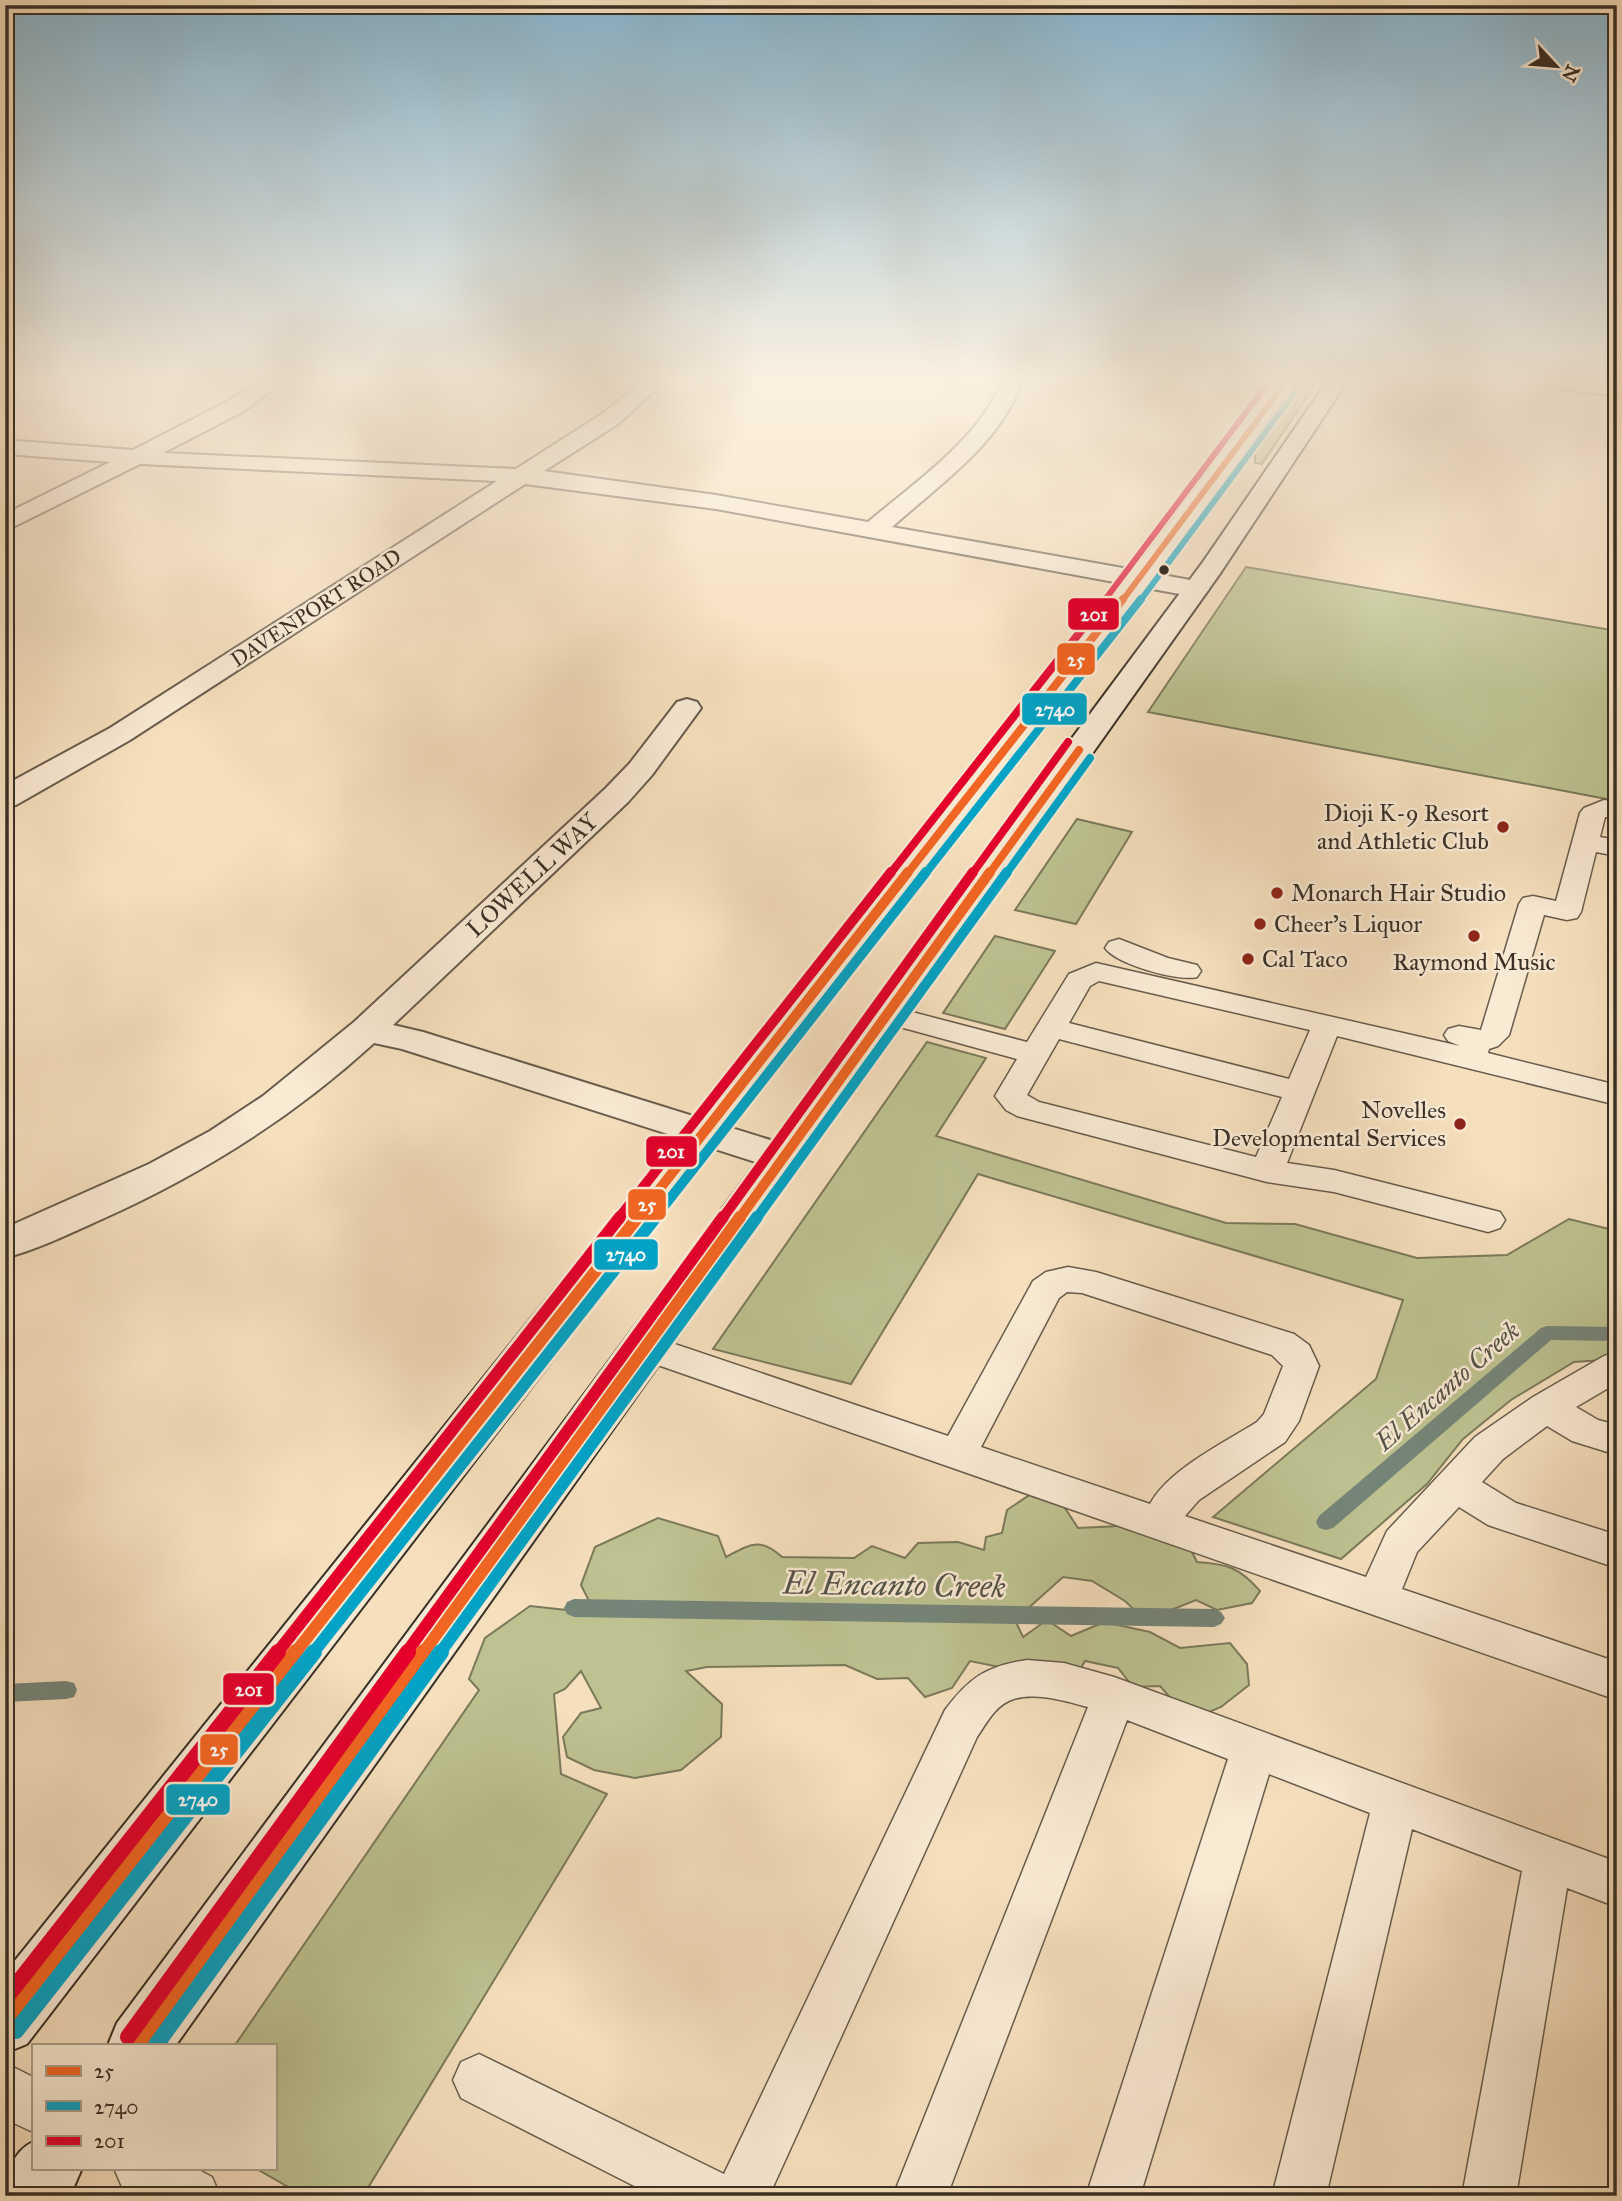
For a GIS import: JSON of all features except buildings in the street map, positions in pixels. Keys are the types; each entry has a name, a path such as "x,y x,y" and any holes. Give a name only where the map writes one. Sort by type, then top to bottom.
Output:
{"street":[{"path":"5,524 82,486"},
{"name":"DAVENPORT ROAD","path":"5,798 130,728 505,486"},
{"path":"597,486 679,496 1196,589"},
{"path":"874,530 923,486"},
{"path":"5,2022 704,1134 1208,486"},
{"path":"140,2044 782,1157 889,1015 1196,589 1266,486"},
{"name":"LOWELL WAY","path":"5,1244 75,1217 200,1153 254,1121 316,1075 367,1031 617,795 641,769 687,708"},
{"path":"367,1031 410,1040 782,1157"},
{"path":"30,2196 49,2170"}],"lane":[{"path":"1488,1220 1334,1181 1267,1171 1028,1109 1011,1096 1079,980 1096,972 1327,1025 1474,1049 1494,1035 1533,904 1567,912 1593,813 1604,808 1617,810"},
{"path":"1585,842 1617,848"},
{"path":"1119,948 1158,964 1474,1049 1617,1095"},
{"path":"889,1015 1043,1041 1300,1091"},
{"path":"1267,1171 1327,1025"},
{"path":"957,1455 1046,1290 1054,1282 1068,1278 1084,1281 1293,1349 1301,1366 1280,1421 1271,1432 1185,1489 1170,1505 1160,1525"},
{"path":"645,1347 1617,1681"},
{"path":"1377,1598 1401,1543 1489,1448 1546,1407 1617,1366"},
{"path":"1546,1407 1586,1431 1617,1440"},
{"path":"1455,1485 1502,1514 1617,1552"},
{"path":"741,2196 961,1724 981,1696 1008,1682 1050,1678 1114,1696 1617,1885"},
{"path":"920,2196 1114,1696"},
{"path":"1113,2196 1254,1749"},
{"path":"1299,2196 1395,1803"},
{"path":"1489,2196 1548,1860"},
{"path":"480,2080 711,2196"},
{"path":"5,2089 32,2105"},
{"path":"145,2170 193,2196"}],"green space":[{"path":"1246,567 1617,631 1617,801 1148,712"},
{"path":"1077,819 1132,832 1076,924 1015,910"},
{"path":"995,936 1055,951 1005,1029 943,1013"},
{"path":"927,1042 986,1058 936,1136 1226,1223 1295,1224 1417,1258 1507,1255 1569,1219 1617,1231 1617,1359 1574,1362 1511,1400 1463,1439 1427,1484 1341,1559 1213,1517 1376,1379 1403,1300 978,1174 851,1384 713,1349"},
{"path":"1037,1490 1063,1505 1078,1528 1140,1525 1187,1542 1197,1562 1232,1568 1260,1591 1252,1603 1217,1610 1196,1600 1156,1616 1142,1617 1125,1601 1092,1581 1063,1577 1015,1620 1023,1637 1047,1620 1071,1636 1104,1622 1150,1632 1180,1648 1230,1643 1247,1664 1249,1685 1221,1707 1190,1720 1160,1686 1133,1687 1118,1668 1085,1661 1077,1675 1019,1671 970,1661 952,1688 925,1697 908,1678 877,1679 845,1665 707,1667 686,1671 722,1704 721,1737 681,1770 635,1778 594,1770 567,1757 563,1737 581,1713 601,1708 581,1671 565,1689 554,1694 561,1774 607,1794 363,2196 304,2196 258,2170 276,2170 276,2044 236,2044 479,1690 469,1679 485,1638 530,1606 595,1613 581,1585 595,1547 658,1518 718,1536 726,1557 749,1546 761,1545 782,1557 854,1558 872,1546 905,1558 918,1543 958,1542 984,1550 986,1537 1002,1533 1007,1510"}],"waterway":[{"name":"El Encanto Creek","path":"1326,1522 1547,1333 1617,1334"},
{"name":"El Encanto Creek","path":"574,1608 1214,1618"},
{"name":"El Encanto Creek","path":"5,1693 66,1690"}],"transit line":[{"name":"201","path":"5,1999 1145,549 1192,486"},
{"name":"25","path":"5,2022 1156,557 1209,486"},
{"name":"2740","path":"16,2031 1167,566 1226,486"},
{"name":"201","path":"128,2037 1068,742"},
{"name":"25","path":"140,2044 1079,750"},
{"name":"2740","path":"157,2044 1090,758"}],"place":[{"name":"Dioji K-9 Resort and Athletic Club","path":"1503,827"},
{"name":"Monarch Hair Studio","path":"1277,893"},
{"name":"Cheer's Liquor","path":"1260,924"},
{"name":"Raymond Music","path":"1474,936"},
{"name":"Cal Taco","path":"1248,959"},
{"name":"Novelles Developmental Services","path":"1460,1124"}]}
